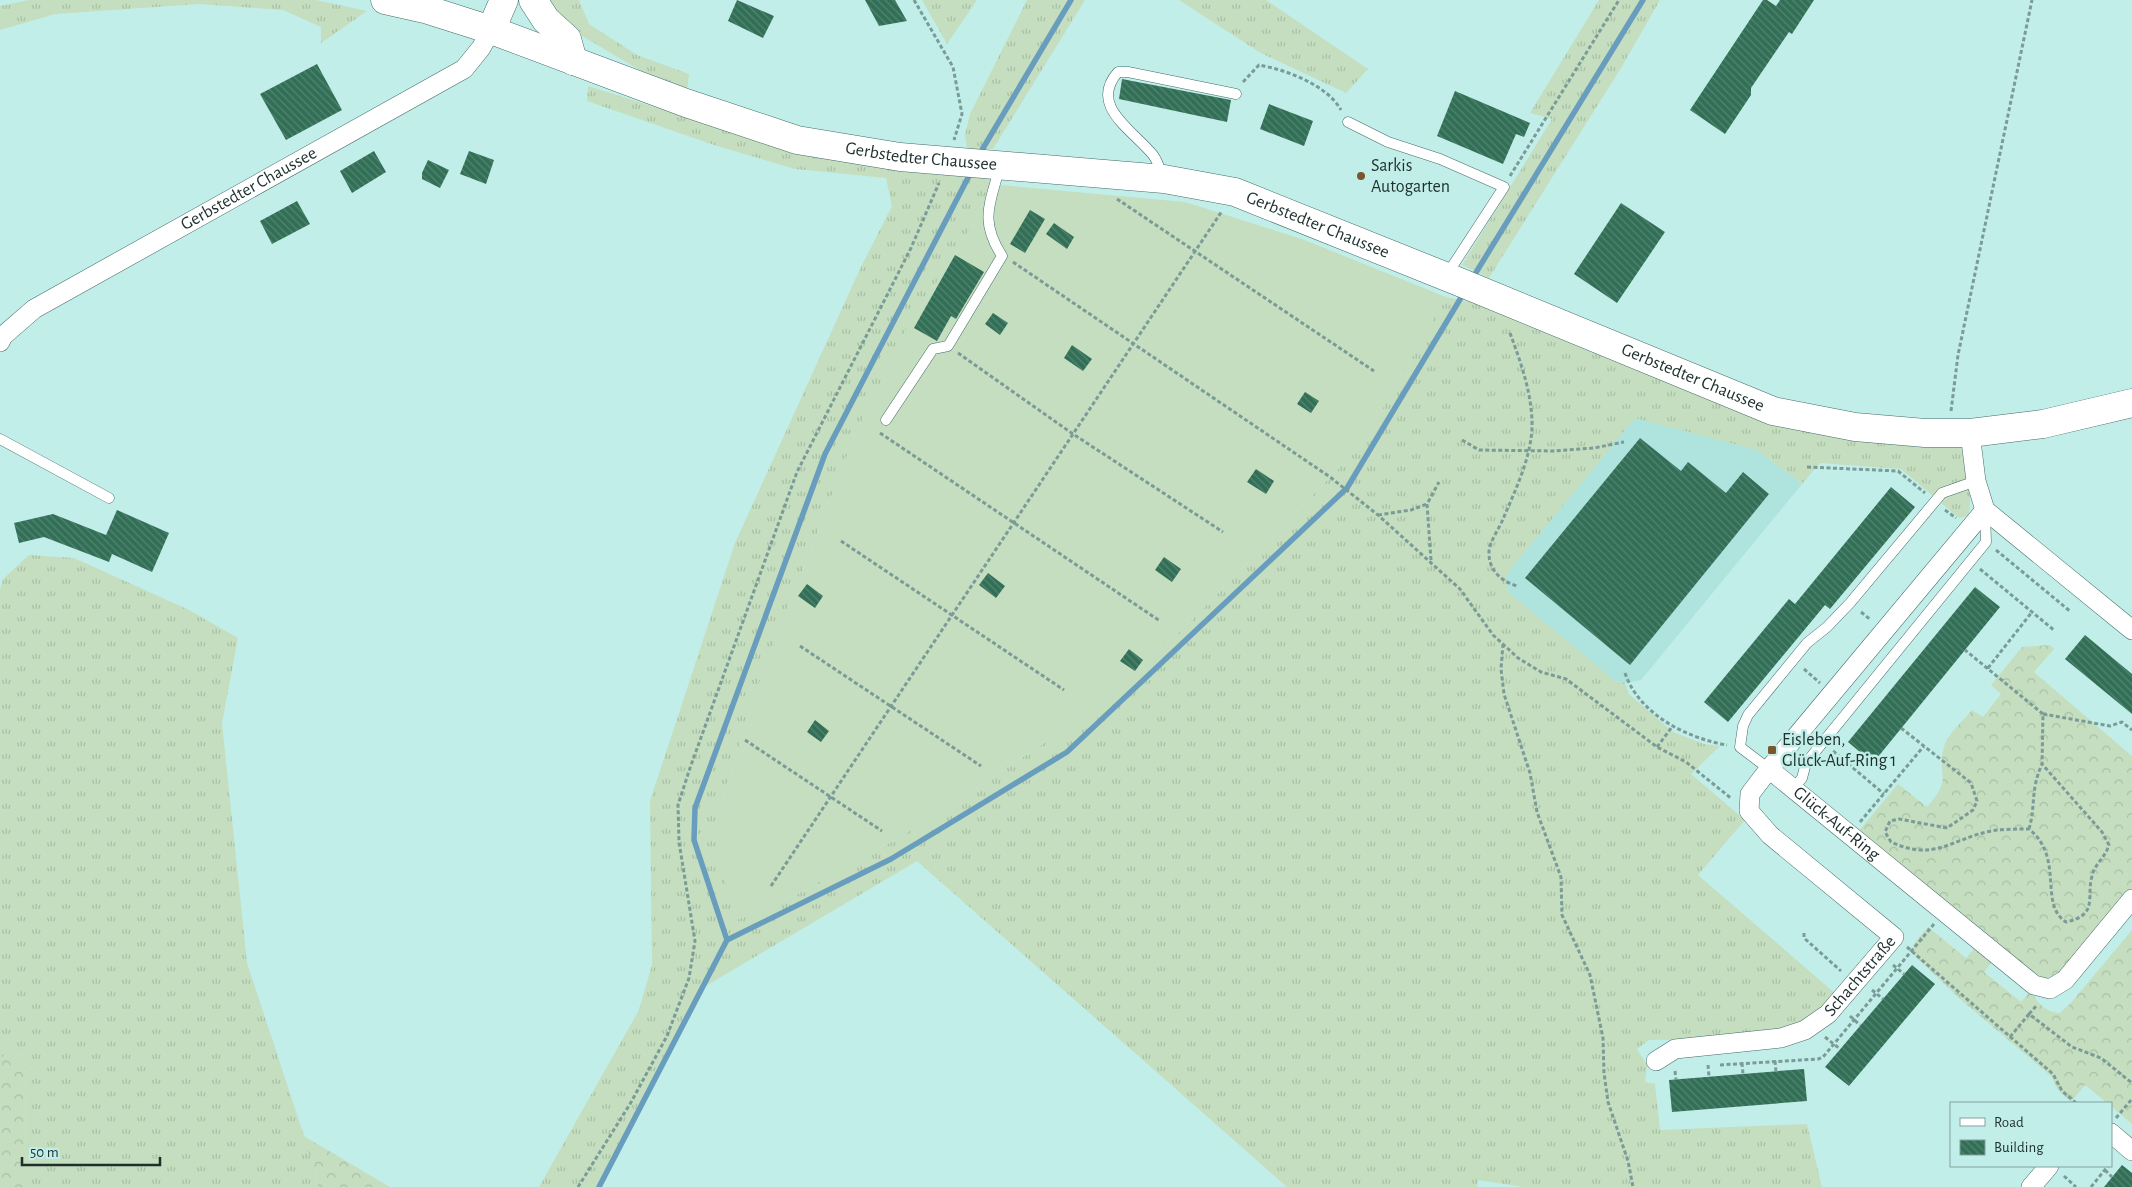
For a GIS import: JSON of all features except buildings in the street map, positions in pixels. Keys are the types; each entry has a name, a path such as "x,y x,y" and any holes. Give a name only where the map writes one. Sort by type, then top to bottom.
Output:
{"main road":[{"name":"Gerbstedter Chaussee","path":"385,0 425,9 491,30 686,103 797,140 867,153 1164,179 1235,192 1461,282 1773,411 1855,428 1959,433 2043,424 2132,403"},
{"path":"491,30 504,0"},
{"path":"533,0 546,20 567,40 573,61"}],"street":[{"name":"Gerbstedter Chaussee","path":"1,342 34,309 464,69 481,48 491,30"},
{"path":"1959,433 1985,510 2132,630"},
{"path":"1749,811 1750,794 1769,769 1985,510"},
{"name":"Glück-Auf-Ring","path":"1769,769 2034,985 2050,989 2065,980 2132,899"},
{"name":"Schachtstraße","path":"1656,1061 1675,1049 1782,1038 1805,1030 1828,1014 1894,937 1770,835 1749,811"},
{"path":"2112,1135 2132,1151"},
{"path":"2031,1187 2048,1167"}],"lane":[{"path":"1164,179 1154,156 1121,123 1107,103 1109,83 1118,72 1128,72 1236,94"},
{"path":"1348,122 1388,142 1440,159 1504,187 1461,282"},
{"path":"886,420 933,349 948,346 1002,256 992,239 974,163"},
{"path":"0,439 109,498"},
{"path":"1769,769 1740,747 1743,726 1748,715 1807,642 1831,623 1850,603 1934,501 1950,488 1976,481"},
{"path":"1793,789 1802,778 1806,763 1986,542 1985,510"}],"path":[{"path":"578,1187 630,1104 662,1045 690,978 695,941 679,842 678,805 797,472 911,248 974,163 953,67 914,0"},
{"path":"1504,187 1545,117 1619,0"},
{"path":"1959,433 1958,354 2032,0"},
{"path":"1236,94 1247,75 1259,65 1278,68 1334,98 1348,122"},
{"path":"771,886 1235,192"},
{"path":"1116,198 1374,371"},
{"path":"1002,256 1025,268 1334,481 1378,515 1431,561 1460,589 1492,635 1518,658 1541,672 1566,679 1657,747 1686,762 1749,811"},
{"path":"1510,333 1523,369 1532,428 1529,449 1514,493 1489,551 1491,566 1497,576 1504,582 1517,586"},
{"path":"948,346 1073,434 1223,532"},
{"path":"886,420 878,432 1160,621"},
{"path":"1462,440 1479,450 1529,449 1555,451 1584,449 1624,442"},
{"path":"1807,466 1898,471 1970,529"},
{"path":"1431,561 1428,504 1439,482"},
{"path":"1378,515 1411,510 1428,504"},
{"path":"840,541 1064,690"},
{"path":"1986,542 2071,612"},
{"path":"1971,562 2055,631"},
{"path":"1850,603 1883,630"},
{"path":"1988,668 2032,612"},
{"path":"1503,644 1501,669 1504,694 1530,774 1536,812 1561,877 1562,915 1590,975 1603,1038 1604,1073 1608,1102 1628,1161 1633,1187"},
{"path":"800,646 981,766"},
{"path":"1965,650 2043,714 2110,726 2122,722 2132,730"},
{"path":"1792,660 1832,692"},
{"path":"1625,673 1631,690 1672,727 1704,740 1740,747"},
{"path":"2042,764 2102,832 2108,845 2106,855 2092,875 2091,902 2085,913 2074,920 2066,922 2058,917 2055,911 2048,858 2041,843 2029,829 2034,781 2042,764 2043,714"},
{"path":"1657,747 1672,727"},
{"path":"1901,728 1971,783 1976,801 1973,810 1947,828 1899,819 1890,821 1885,832 1891,842 1917,851 1957,844 1989,832 2029,829"},
{"path":"744,740 882,830"},
{"path":"1822,743 1884,794"},
{"path":"1849,836 1924,746"},
{"path":"1804,932 1804,938 1855,983"},
{"path":"1894,937 1931,966 2053,1074 2062,1090 2075,1102"},
{"path":"2010,1037 2029,1014 2072,1047 2101,1058 2132,1082"},
{"path":"1776,1061 1776,1072"},
{"path":"1742,1063 1743,1074"},
{"path":"1708,1065 1709,1077"},
{"path":"1675,1067 1676,1080"},
{"path":"2112,1124 2132,1099"},
{"path":"2091,1187 2107,1167"},
{"path":"2105,1170 2112,1177"}],"shaded area":[{"path":"1635,417 1757,450 1802,484 1641,680 1625,683 1615,681 1508,592 1506,579 1510,570"}],"green space":[{"path":"29,0 316,0 367,11 321,43 321,27 283,10 199,4 55,14 0,30 0,6"},
{"path":"543,0 579,0 589,24 637,55 689,74 687,92 648,75 572,30"},
{"path":"922,0 977,0 947,44"},
{"path":"1027,0 1085,0 993,149 967,149 965,135 970,114"},
{"path":"1179,0 1266,0 1368,69 1346,93 1259,52"},
{"path":"1599,0 1660,0 1621,68 1489,278 1462,265 1552,119 1530,113"},
{"path":"588,86 804,154 858,164 990,175 990,184 977,219 905,332 855,435 758,686 716,821 736,920 792,897 905,834 1087,715 1187,625 1363,443 1446,297 1470,302 1473,298 1608,355 1961,446 1968,481 1970,508 1968,516 1959,518 1901,469 1820,463 1802,484 1757,450 1635,418 1510,570 1506,579 1508,592 1615,681 1625,683 1629,694 1673,732 1704,744 1720,746 1691,774 1745,820 1698,875 1837,995 1810,1019 1791,1029 1740,1038 1649,1040 1637,1049 1647,1065 1645,1082 1655,1084 1660,1130 1807,1124 1822,1187 1523,1187 1478,1180 1477,1187 1287,1187 917,861 699,990 599,1187 539,1187 639,1010 652,965 650,801 735,543 860,269 892,206 886,178 795,169 714,145 587,101"},
{"path":"990,184 1185,202 1302,239 1446,297 1363,443 1187,625 1087,715 905,834 792,897 736,920 721,866 716,821 758,686 855,435 905,332 977,219"},
{"path":"29,555 74,558 189,610 238,638 222,723 247,963 315,1169 318,1187 26,1187 25,1055 6,1054 0,1060 0,590 3,579"},
{"path":"2050,645 2054,649 2034,672 2132,756 2132,890 2057,977 2044,980 2026,974 1857,833 1898,784 1927,807 1940,789 1943,777 1942,757 1944,747 1952,732 1972,710 1983,717 2001,694 1991,685 2022,647"},
{"path":"1928,927 1966,958 1976,946 1993,960 1984,972 2021,1002 2031,990 2042,1006 2055,1013 2060,1013 2070,1004 2132,930 2132,1124 2112,1107 2112,1102 2106,1102 2085,1085 2071,1102 2058,1090 2051,1076 1960,999 1914,955 1913,945"},
{"path":"6,1054 25,1055 26,1187 0,1187 0,1060"},
{"path":"302,1135 390,1187 318,1187 315,1169"}],"waterway":[{"path":"979,155 1071,0"},
{"path":"1472,279 1643,0"},
{"path":"599,1187 727,940 694,840 695,808 825,454 972,170"},
{"path":"727,940 891,859 1067,752 1347,488 1465,291"}],"place":[{"name":"Sarkis Autogarten","path":"1361,176"},
{"name":"Eisleben, Glück-Auf-Ring 1","path":"1772,750"}]}
